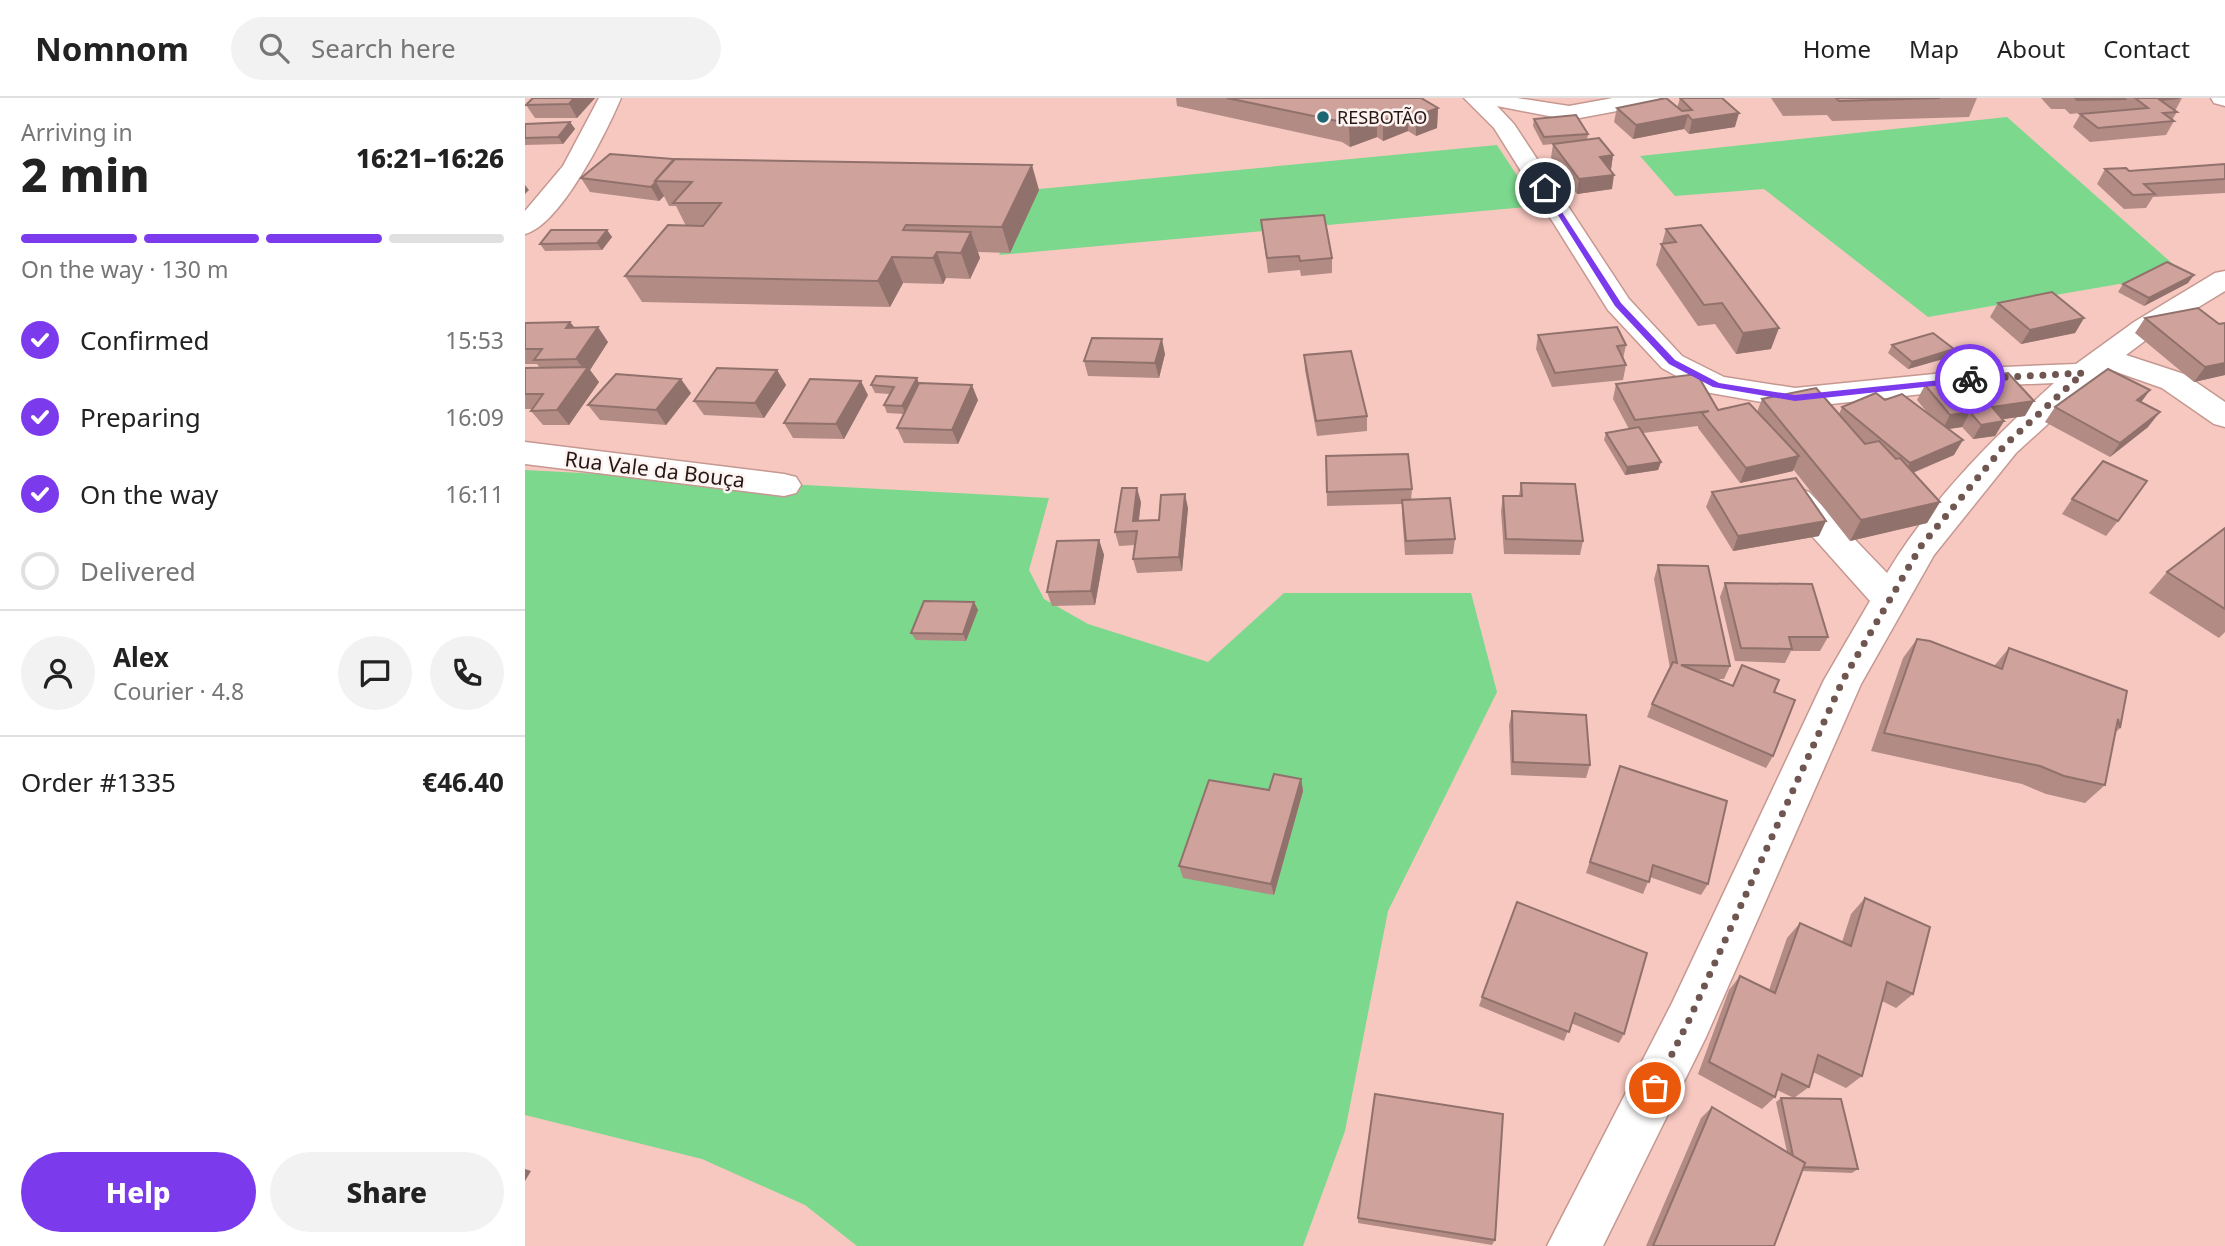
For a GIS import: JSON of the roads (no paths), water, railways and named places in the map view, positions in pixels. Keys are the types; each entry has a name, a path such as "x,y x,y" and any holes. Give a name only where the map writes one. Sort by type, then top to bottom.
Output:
{"street":[{"path":"525,226 549,203 591,142 610,98"},
{"path":"1475,98 1498,111 1569,113 1649,98"},
{"path":"1498,111 1618,304 1672,362 1716,385 1795,398 2093,365 2173,381 2225,416"},
{"path":"1574,1246 1689,1020 1843,680 1921,546 2005,445 2093,365 2144,328 2225,279"},
{"name":"Rua Vale da Bouça","path":"525,453 784,485"},
{"path":"1797,500 1890,599"}],"place":[{"name":"RESBOTÃO","path":"1323,117"}]}
